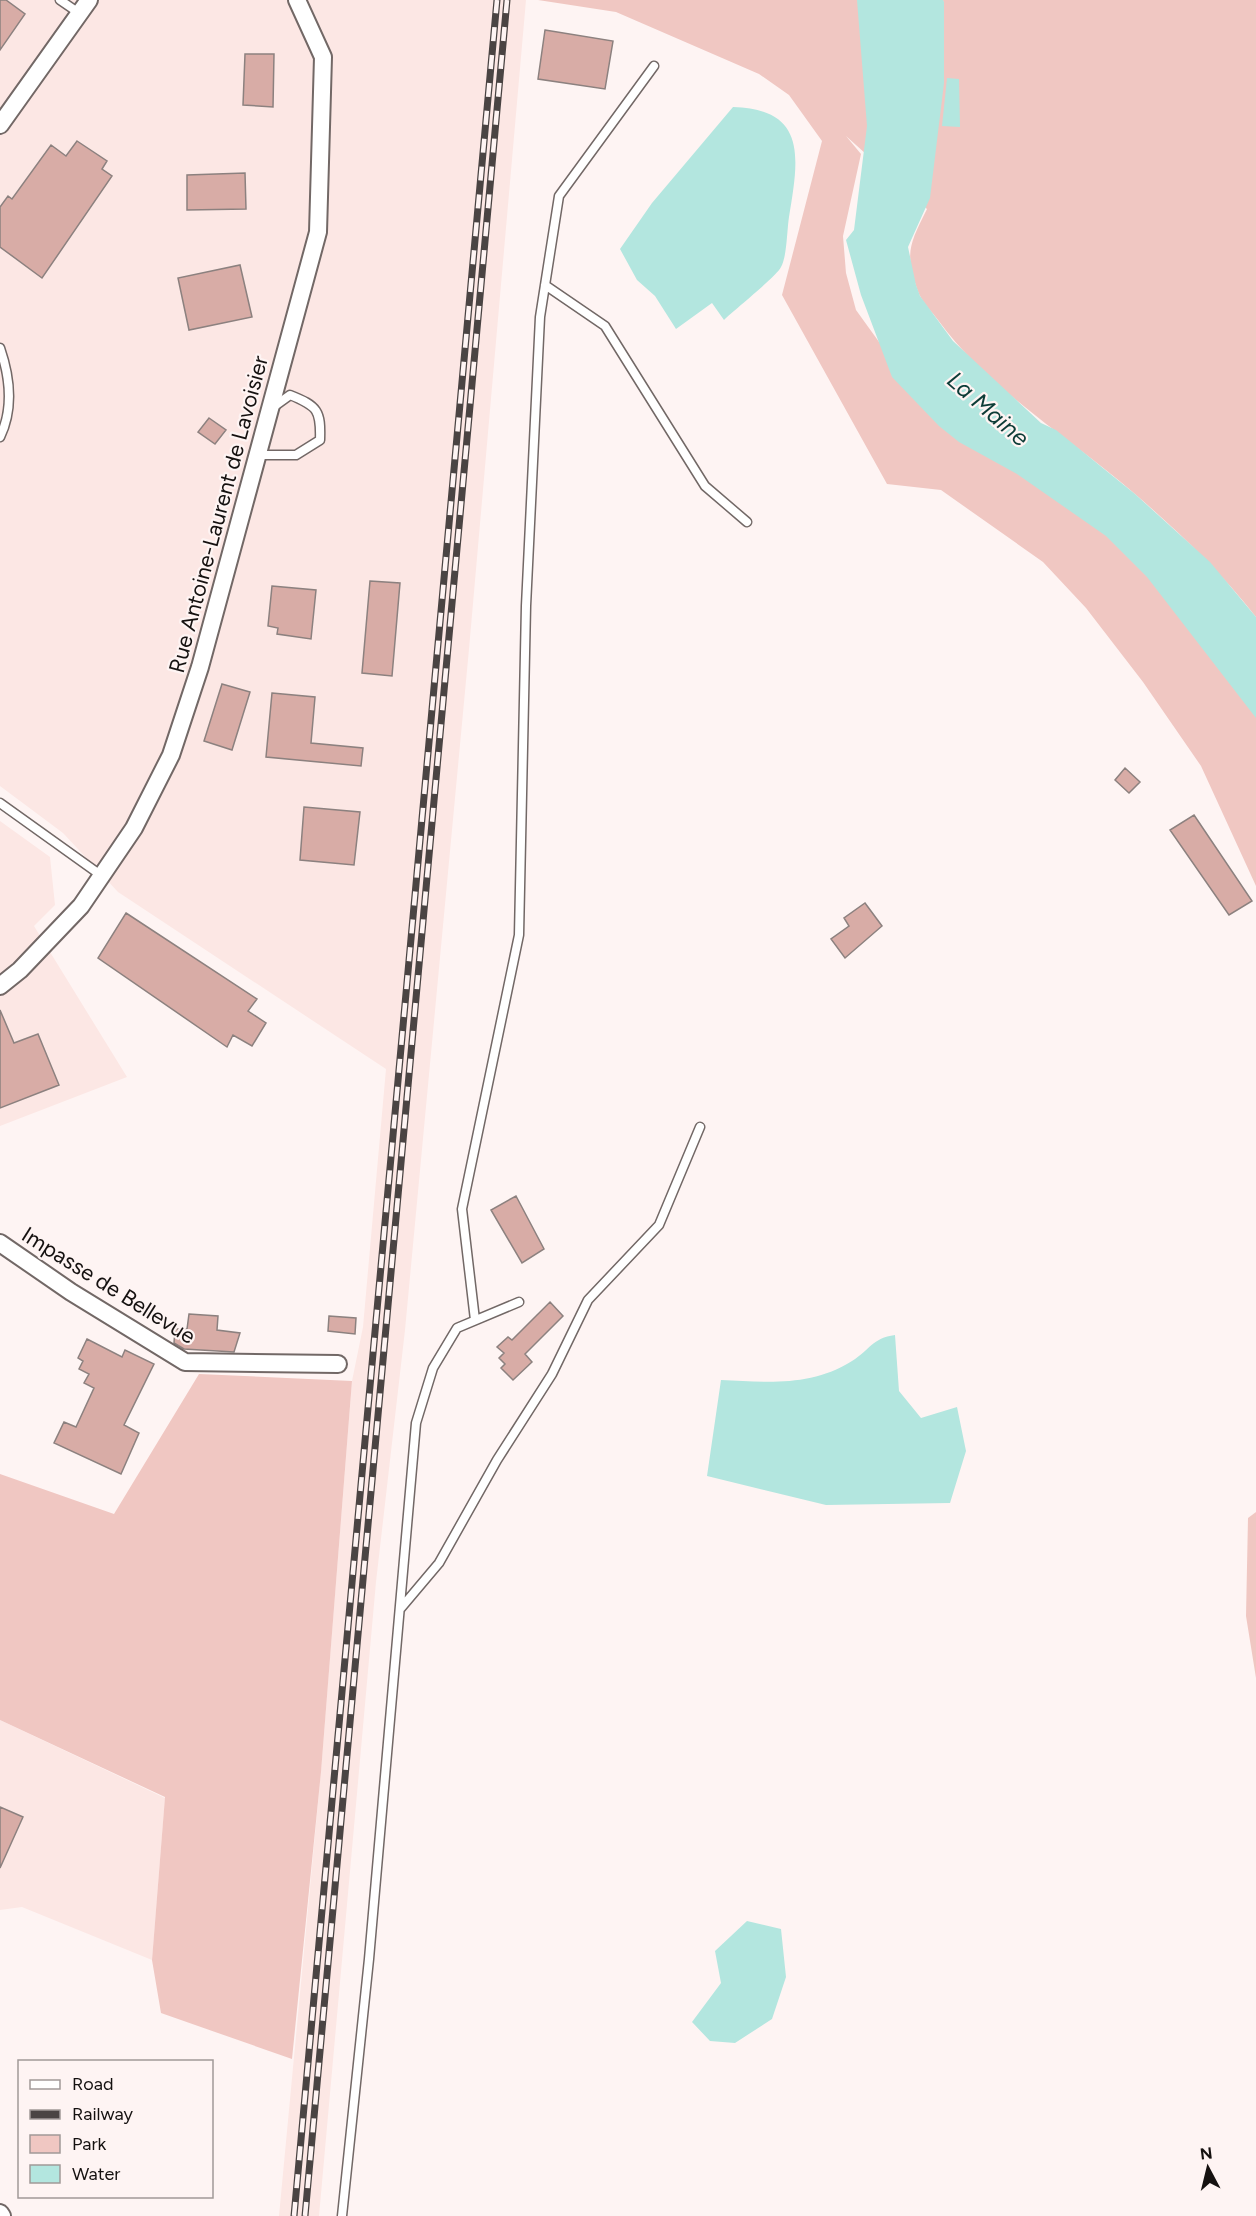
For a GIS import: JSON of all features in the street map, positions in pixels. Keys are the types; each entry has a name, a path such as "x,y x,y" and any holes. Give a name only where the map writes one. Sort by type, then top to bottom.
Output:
{"street":[{"name":"Rue Antoine-Laurent de Lavoisier","path":"0,986 51,939 103,877 156,790 171,755 200,668 260,454 318,232 323,57 297,0"},
{"path":"0,125 84,7"},
{"name":"Impasse de Bellevue","path":"0,1243 71,1292 185,1362 338,1364"}],"lane":[{"path":"60,0 84,7"},
{"path":"475,1320 462,1209 519,935 526,606 540,318 560,196 654,66"},
{"path":"545,285 605,326 705,486 747,522"},
{"path":"0,348 10,377 6,424 0,437"},
{"path":"260,454 296,455 320,440 321,418 310,403 290,395 272,408"},
{"path":"0,803 103,877"},
{"path":"401,1608 439,1563 497,1460 552,1374 588,1300 658,1225 700,1127"},
{"path":"342,2216 401,1608 416,1423 433,1368 457,1328 519,1302"}],"shaded area":[{"path":"0,0 526,0 469,649 405,1330 376,1582 319,2216 279,2216 321,1771 352,1381 363,1327 386,1069 118,892 63,833 0,786"},
{"path":"0,821 50,857 55,905 34,926 127,1077 0,1126"},
{"path":"0,1720 165,1798 152,1960 22,1907 0,1910"}],"green space":[{"path":"538,0 936,0 944,6 943,0 1256,0 1256,617 1214,568 1168,523 1110,473 1006,391 958,345 921,297 911,269 913,241 927,209 846,136 861,154 843,236 846,273 856,310 905,378 1141,555 1256,700 1256,886 1201,766 1143,682 1086,608 1043,562 941,490 887,484 782,295 822,141 789,95 759,74 616,12"},
{"path":"199,1374 352,1381 321,1772 292,2059 161,2013 152,1960 165,1797 0,1720 0,1474 114,1514"},
{"path":"1256,1512 1256,1678 1246,1616 1248,1518"}],"water":[{"name":"La Maine","path":"857,0 943,0 944,2 944,83 930,198 908,247 920,296 953,341 1041,423 1056,430 1135,494 1210,562 1256,617 1256,718 1147,577 1106,536 1017,474 959,442 939,426 892,377 861,295 846,240 854,230 867,126"},
{"path":"947,78 959,79 960,127 942,126"},
{"path":"733,107 758,110 775,117 786,128 793,142 795,176 784,257 778,271 724,320 712,303 676,329 655,296 637,280 620,249 652,203"},
{"path":"895,1335 899,1391 921,1418 957,1407 966,1451 950,1503 826,1505 707,1476 721,1380 772,1382 821,1375 852,1361 881,1339"},
{"path":"747,1921 781,1929 786,1977 772,2019 735,2043 710,2041 692,2022 721,1983 715,1951"}],"building":[{"path":"0,0 6,0 25,14 0,50"},
{"path":"545,30 613,41 605,89 538,79"},
{"path":"245,54 274,54 273,107 243,105"},
{"path":"77,141 107,161 102,169 112,176 42,278 0,247 0,207 8,196 12,199 51,145 66,156"},
{"path":"245,173 246,209 187,210 187,175"},
{"path":"240,265 252,317 189,330 178,278"},
{"path":"209,418 226,430 215,444 198,432"},
{"path":"370,581 400,583 392,676 362,673"},
{"path":"272,586 316,590 311,639 277,634 278,628 268,626"},
{"path":"222,684 250,692 232,750 204,741"},
{"path":"272,693 315,697 311,743 363,748 361,766 266,757"},
{"path":"1125,768 1140,782 1129,793 1115,780"},
{"path":"304,807 360,812 354,865 300,860"},
{"path":"1194,815 1252,901 1229,915 1170,830"},
{"path":"865,903 882,926 845,958 831,939 849,926 844,918"},
{"path":"126,913 257,999 248,1011 266,1023 252,1046 233,1035 227,1047 98,958"},
{"path":"0,1010 14,1043 38,1034 59,1085 0,1108"},
{"path":"516,1196 544,1249 522,1263 491,1210"},
{"path":"550,1302 563,1316 525,1354 532,1362 513,1380 501,1368 505,1364 499,1358 504,1353 497,1347 508,1337 512,1340"},
{"path":"189,1314 218,1316 217,1330 240,1333 234,1352 184,1349 174,1343 175,1329 187,1329"},
{"path":"329,1316 356,1318 355,1334 328,1331"},
{"path":"87,1339 122,1357 125,1350 154,1364 124,1425 139,1433 121,1474 54,1443 64,1422 76,1427 94,1388 84,1383 89,1374 79,1369 83,1361 78,1358"},
{"path":"0,1807 23,1817 0,1868"}],"railway":[{"path":"294,2216 497,0"},
{"path":"305,2216 507,0"}]}
